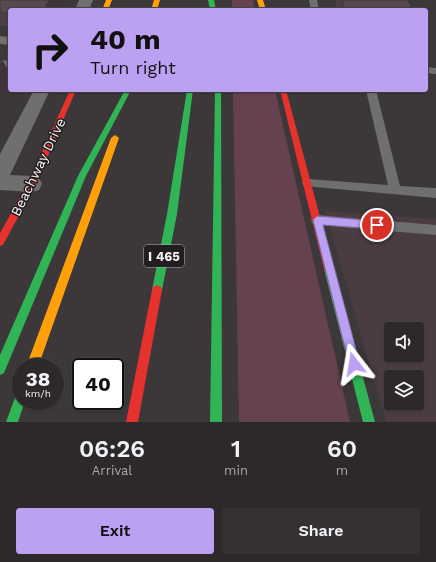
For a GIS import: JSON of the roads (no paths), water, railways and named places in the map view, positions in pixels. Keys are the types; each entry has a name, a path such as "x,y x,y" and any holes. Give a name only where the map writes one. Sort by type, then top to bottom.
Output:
{"main road":[{"name":"Beachway Drive","path":"0,242 32,184 72,92"},
{"path":"0,369 82,176 127,92"},
{"path":"35,358 131,92"},
{"name":"I 465","path":"132,422 172,214 190,92"},
{"path":"216,422 218,92"},
{"path":"284,92 369,422"},
{"path":"12,422 16,410"}],"street":[{"path":"0,174 41,92"},
{"path":"0,182 32,184"}],"lane":[{"path":"372,92 395,190"},
{"path":"308,183 436,193"},
{"path":"317,220 436,230"}]}
